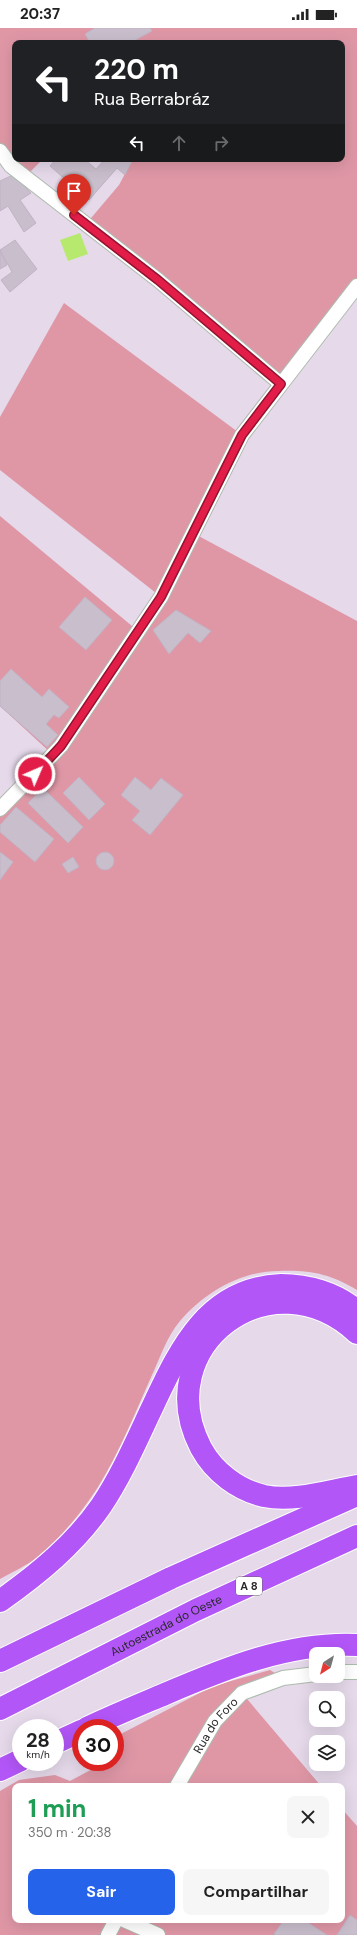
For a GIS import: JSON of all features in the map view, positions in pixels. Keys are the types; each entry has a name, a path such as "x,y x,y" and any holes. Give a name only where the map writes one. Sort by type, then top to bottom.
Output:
{"highway":[{"path":"0,1601 51,1562 86,1526 101,1505 126,1464 174,1361 197,1326 211,1313 227,1301 251,1291 274,1286 291,1285 311,1288 332,1295 357,1311"},
{"path":"357,1333 346,1323 315,1306 281,1302 264,1304 245,1311 228,1322 210,1338 200,1354 192,1370 188,1405 190,1421 205,1456 217,1470 231,1482 248,1491 265,1496 286,1498 357,1486"},
{"path":"0,1661 178,1575 357,1495"},
{"name":"Autoestrada do Oeste","path":"0,1709 196,1610 357,1536"},
{"path":"108,1719 210,1675 247,1661 315,1647 357,1645"},
{"path":"0,1770 12,1764"}],"street":[{"path":"0,151 11,166 158,280 281,384"},
{"path":"0,808 61,746 161,597 242,435 357,286"},
{"path":"345,1672 357,1672"},
{"name":"Rua do Foro","path":"180,1783 215,1721 242,1693 283,1678 309,1675"},
{"path":"108,1935 114,1923"},
{"path":"131,1923 158,1935"}],"shaded area":[{"path":"0,28 357,28 357,286 281,384 86,224 119,185 131,162 345,162 345,40 12,40 12,162 40,162 25,177 0,151"},
{"path":"80,233 88,254 68,261 60,240"},
{"path":"64,303 242,435 193,533 357,621 357,1290 338,1280 320,1274 301,1271 279,1271 265,1272 238,1279 212,1292 180,1321 171,1333 127,1432 98,1487 85,1506 62,1534 45,1551 28,1564 0,1579 0,809 53,755 0,706 0,516 138,631 161,597 0,470 0,417"},
{"path":"270,1670 283,1678 242,1693 318,1783 14,1783 19,1780 55,1775 70,1781 89,1771 124,1771 124,1732 213,1686"},
{"path":"12,1784 12,1923 345,1923 345,1812 357,1826 357,1935 0,1935 0,1791"}],"building":[{"path":"95,28 150,28 152,31 136,40 88,40 85,34"},
{"path":"53,162 88,162 96,169 102,162 132,162 125,175 117,168 89,200 50,166"},
{"path":"13,175 31,193 20,200 36,223 24,232 8,206 0,211 0,181"},
{"path":"15,240 37,269 10,292 1,280 12,272 0,250"},
{"path":"0,251 7,265 0,269"},
{"path":"85,597 112,620 86,650 59,627"},
{"path":"176,610 211,631 200,643 188,633 169,654 153,630"},
{"path":"11,669 42,697 49,689 69,707 59,718 54,715 46,724 58,735 47,747 0,706 0,681"},
{"path":"79,777 105,804 89,820 63,793"},
{"path":"135,777 151,790 161,778 183,795 150,835 132,820 140,811 121,795"},
{"path":"43,788 83,827 68,843 28,803"},
{"path":"16,807 54,839 35,862 0,832 0,825"},
{"path":"0,852 13,862 0,880"},
{"path":"105,852 111,855 114,861 111,867 105,870 99,867 96,861 99,855"},
{"path":"73,857 79,867 68,873 62,864"},
{"path":"350,1915 357,1920 357,1935 337,1935"},
{"path":"282,1923 309,1923 327,1935 276,1935 274,1934"}],"route":[{"path":"35,774 61,746 161,597 242,435 281,384 158,280 74,215"}]}
